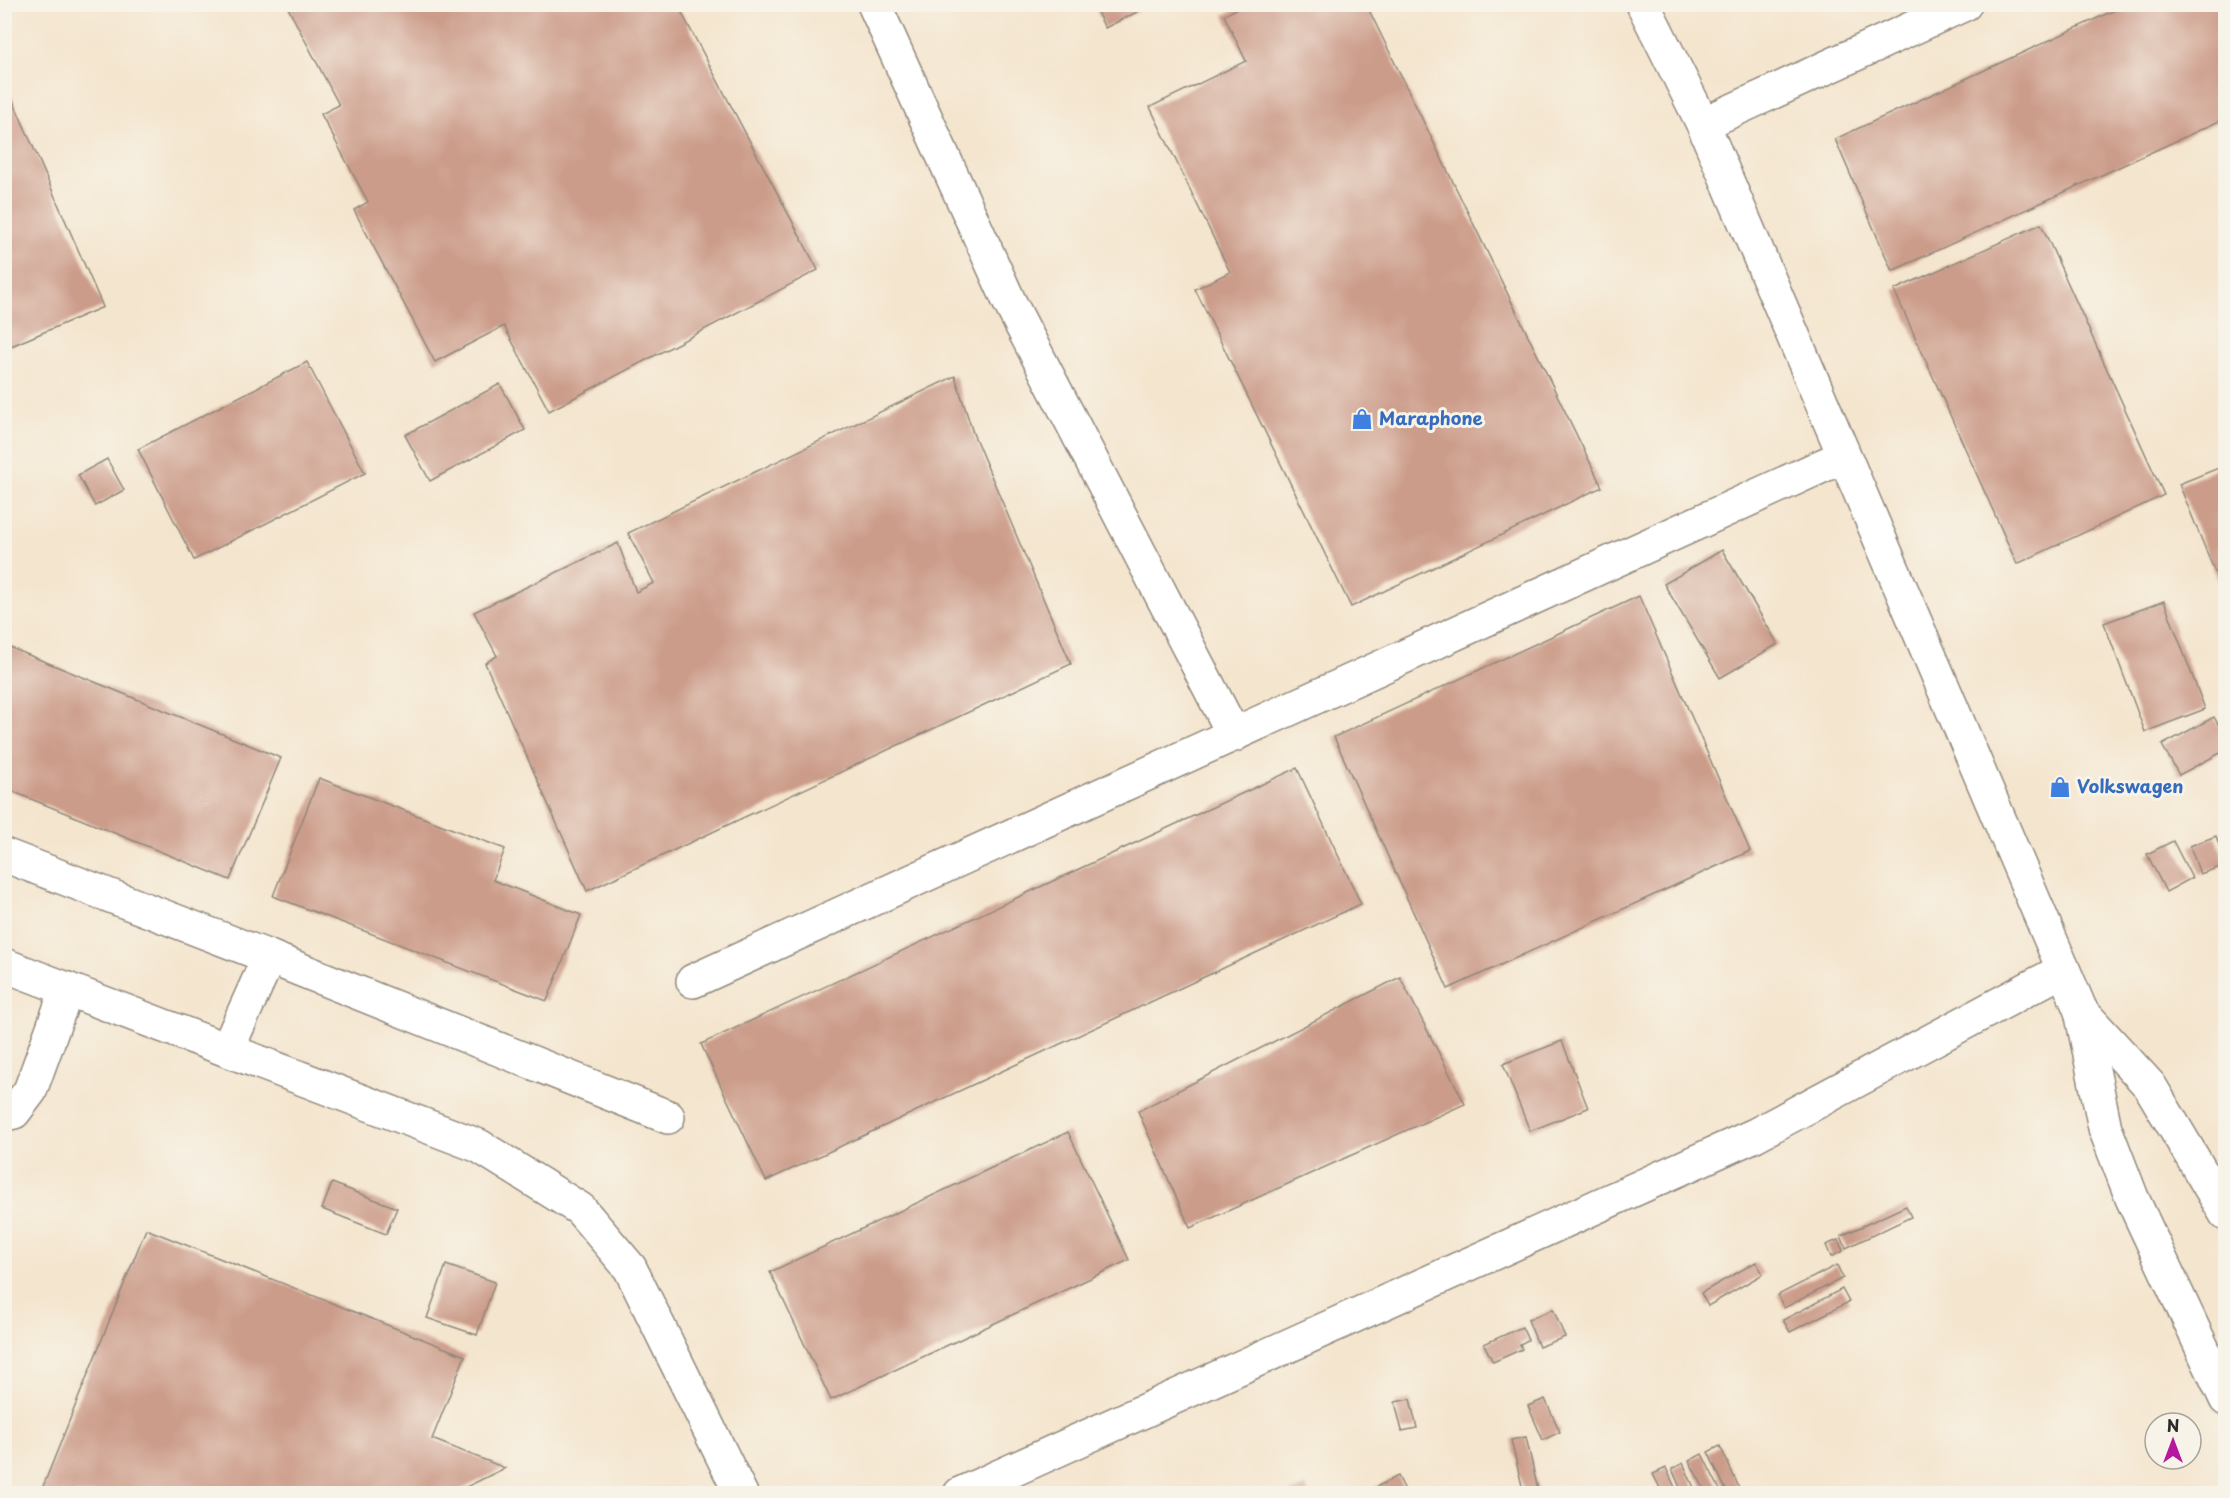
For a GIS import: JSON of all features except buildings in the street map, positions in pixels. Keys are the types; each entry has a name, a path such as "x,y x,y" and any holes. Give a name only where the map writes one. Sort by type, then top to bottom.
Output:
{"lane":[{"path":"874,4 1009,301 1234,735"},
{"path":"1643,4 1703,124 2081,1011 2105,1128 2132,1198 2226,1399"},
{"path":"1703,124 1965,4"},
{"path":"693,981 1844,456"},
{"path":"4,855 269,957 668,1117"},
{"path":"227,1050 269,957"},
{"path":"4,965 479,1146 580,1209 630,1268 741,1494"},
{"path":"960,1494 1755,1135 2063,970"},
{"path":"4,1114 14,1112 30,1091 67,989"},
{"path":"2081,1011 2150,1086 2226,1214"}],"place":[{"name":"Maraphone","path":"1362,419"},
{"name":"Volkswagen","path":"2060,787"}]}
